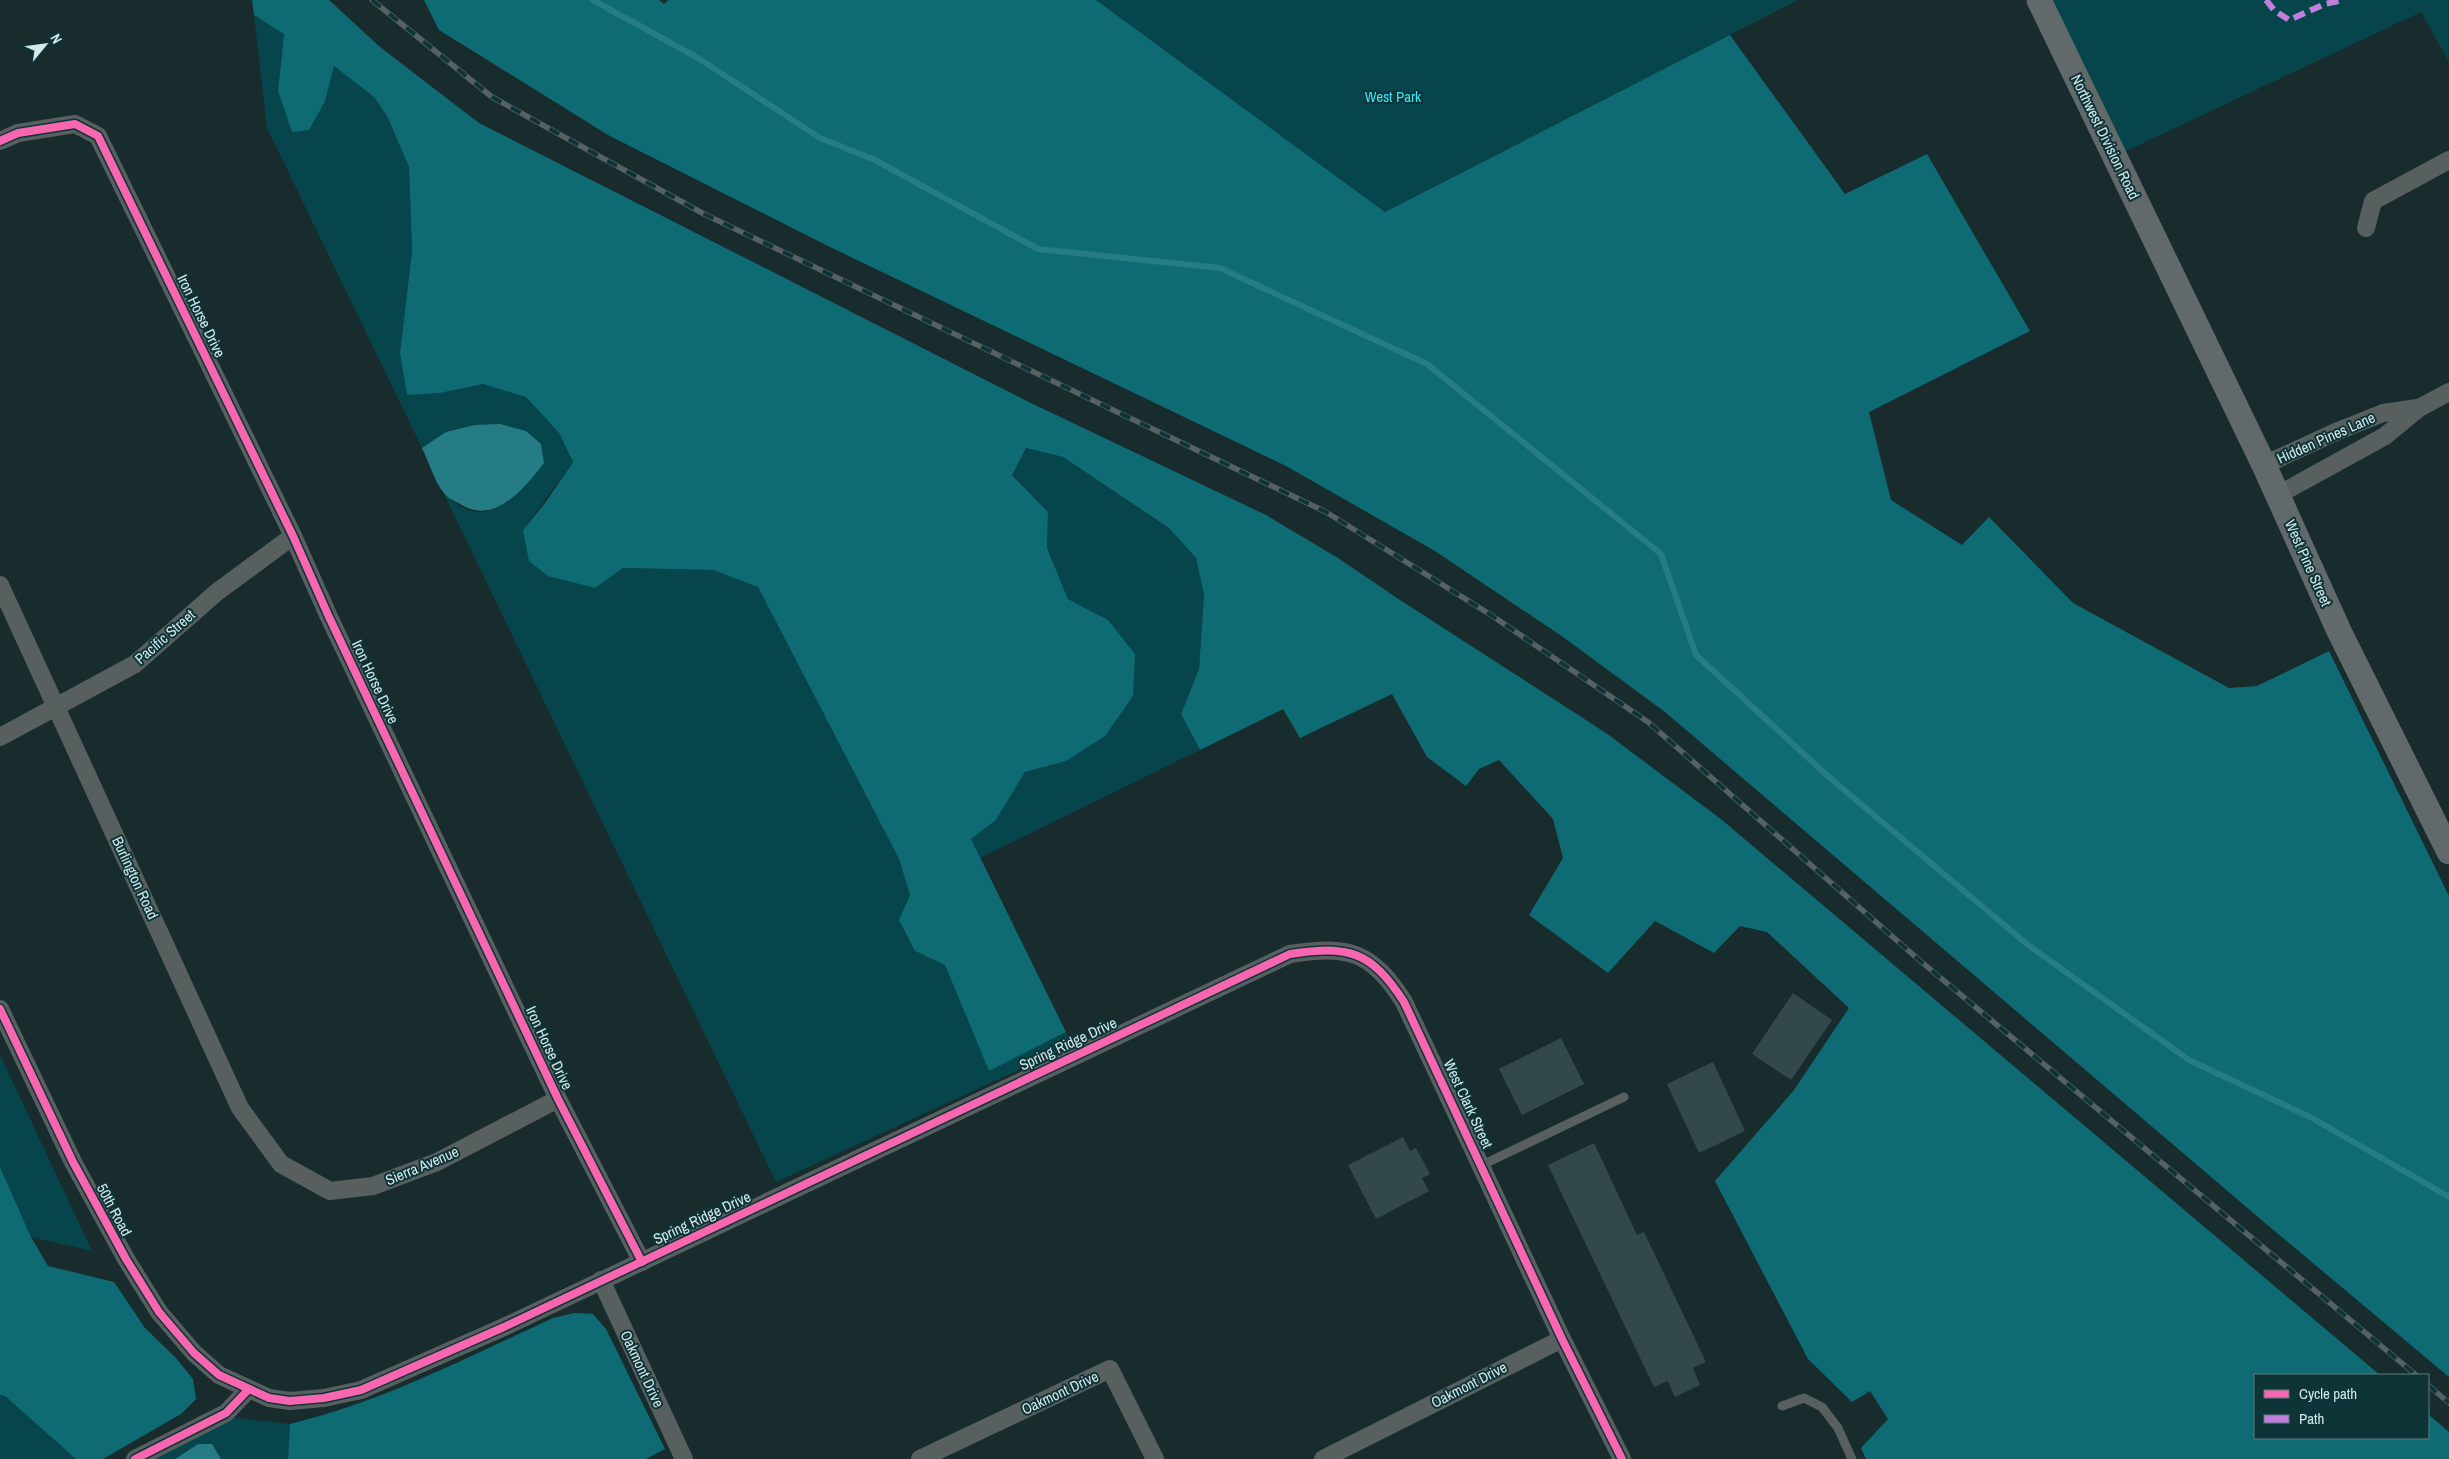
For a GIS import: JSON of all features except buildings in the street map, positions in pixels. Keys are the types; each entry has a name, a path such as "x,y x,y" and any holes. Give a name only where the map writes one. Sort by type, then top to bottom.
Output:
{"street":[{"name":"Northwest Division Road","path":"2039,0 2172,273"},
{"name":"Iron Horse Drive","path":"0,141 18,133 75,124 98,136 293,536 328,616 558,1099 642,1262"},
{"path":"2366,228 2373,201 2449,160"},
{"name":"West Pine Street","path":"2172,273 2278,495 2339,631 2449,852"},
{"name":"Hidden Pines Lane","path":"2278,495 2386,436 2419,408 2449,392"},
{"name":"Hidden Pines Lane","path":"2264,465 2338,431 2383,413 2419,408"},
{"name":"Pacific Street","path":"0,737 135,664 217,592 293,536"},
{"name":"Burlington Road","path":"0,585 240,1108 281,1164"},
{"name":"West Clark Street","path":"1170,1010 1290,954 1315,950 1338,950 1360,956 1375,965 1388,977 1404,1002 1562,1339 1622,1459"},
{"name":"50th Road","path":"0,1009 73,1162 126,1259 159,1312 194,1353 219,1375 248,1390"},
{"name":"Spring Ridge Drive","path":"248,1390 269,1398 290,1401 324,1398 362,1390 504,1327 1170,1010"},
{"name":"Sierra Avenue","path":"281,1164 330,1191 373,1186 437,1162 558,1099"},
{"name":"Oakmont Drive","path":"600,1280 684,1459"},
{"name":"Oakmont Drive","path":"1323,1459 1562,1339"},
{"name":"Oakmont Drive","path":"920,1459 1110,1369 1155,1459"},
{"path":"135,1459 226,1413 248,1390"}],"lane":[{"path":"1482,1165 1624,1097"},
{"path":"1782,1406 1804,1398 1822,1407 1838,1428 1852,1459"}],"green space":[{"name":"West Park","path":"1096,0 1798,0 1385,212"},
{"path":"2051,0 2449,0 2449,62 2421,12 2124,152"},
{"path":"254,15 284,33 278,91 325,101 334,65 374,97 387,116 409,167 412,251 400,353 440,393 483,384 526,397 559,433 573,462 523,530 595,588 623,568 713,570 758,587 899,859 910,895 915,951 945,965 989,1070 1066,1032 1073,1045 776,1182 444,494 471,511 482,512 492,510 521,489 543,463 541,444 446,432 422,448 267,128"},
{"path":"1025,448 1063,457 1169,528 1196,558 1204,595 1199,669 1181,714 1200,750 980,858 971,839 996,820 1025,772 1066,761 1108,620 1068,599 1047,548 1048,512 1012,474"},
{"path":"0,1055 92,1251 31,1237 0,1167"},
{"path":"0,1395 5,1396 76,1459 0,1459"},
{"path":"234,1418 290,1424 288,1459 221,1459 212,1444 198,1444 175,1459 155,1459 211,1423"}],"shaded area":[{"path":"252,0 329,0 380,47 479,123 1033,404 1266,515 1338,558 1606,733 1722,820 2379,1374 2254,1374 2254,1439 2429,1439 2429,1415 2449,1432 2449,1459 1866,1459 1861,1448 1888,1419 1870,1391 1852,1402 1808,1359 1715,1181 1794,1090 1849,1008 1767,932 1740,926 1714,953 1655,921 1608,973 1529,915 1563,858 1553,819 1499,760 1479,769 1466,786 1427,757 1392,694 1300,738 1283,709 1200,750 1181,714 1199,669 1204,595 1196,558 1169,528 1063,457 1026,448 1012,475 1048,512 1047,548 1068,599 1108,620 1135,654 1133,696 1105,736 1066,761 1025,772 996,820 971,839 1066,1032 989,1071 945,965 915,951 899,920 910,895 899,859 758,587 713,570 623,568 595,588 548,576 529,561 523,530 545,503 573,462 559,433 526,397 483,384 440,393 407,395 400,353 412,251 409,167 387,116 374,97 334,66 325,101 309,130 292,132 278,91 284,34 254,15"},
{"path":"424,0 659,0 664,4 668,0 1096,0 1385,212 1730,35 1845,194 1927,154 2030,331 1869,412 1891,500 1962,545 1989,517 2073,603 2229,688 2257,686 2329,651 2449,896 2449,1377 2271,1228 1665,712 1563,637 1435,551 1286,466 832,248 608,135 439,30"},
{"path":"500,424 526,431 541,444 544,463 518,493 507,502 485,511 473,510 445,495 437,483 422,448 446,432 475,425"},
{"path":"0,1167 31,1237 48,1266 114,1282 145,1328 176,1358 193,1379 196,1399 181,1414 103,1459 76,1459 5,1396 0,1395"},
{"path":"574,1313 593,1314 606,1329 665,1449 646,1459 288,1459 290,1424 358,1404 457,1363 553,1318"},
{"path":"198,1444 212,1444 221,1459 175,1459"}],"waterway":[{"path":"593,0 698,58 820,138 873,159 1038,249 1220,268 1427,364 1661,554 1696,655 1830,778 2028,945 2189,1060 2312,1118 2449,1197"}],"railway":[{"path":"372,0 492,97 704,214 1326,512 1491,615 1648,722 1918,959 2415,1374"},
{"path":"2429,1386 2449,1403"}],"marked path":[{"path":"2266,0 2274,10 2289,20 2325,4 2343,0"}],"cycle path":[{"path":"0,141 18,133 75,124 98,136 293,536 329,617 558,1099 642,1262"},
{"path":"0,1009 73,1162 126,1259 159,1312 194,1353 219,1375 269,1398 290,1401 324,1398 361,1390 504,1327 1290,954 1310,951 1343,952 1369,962 1381,972 1404,1002 1562,1339 1622,1459"},
{"path":"135,1459 226,1413 248,1390"}]}
